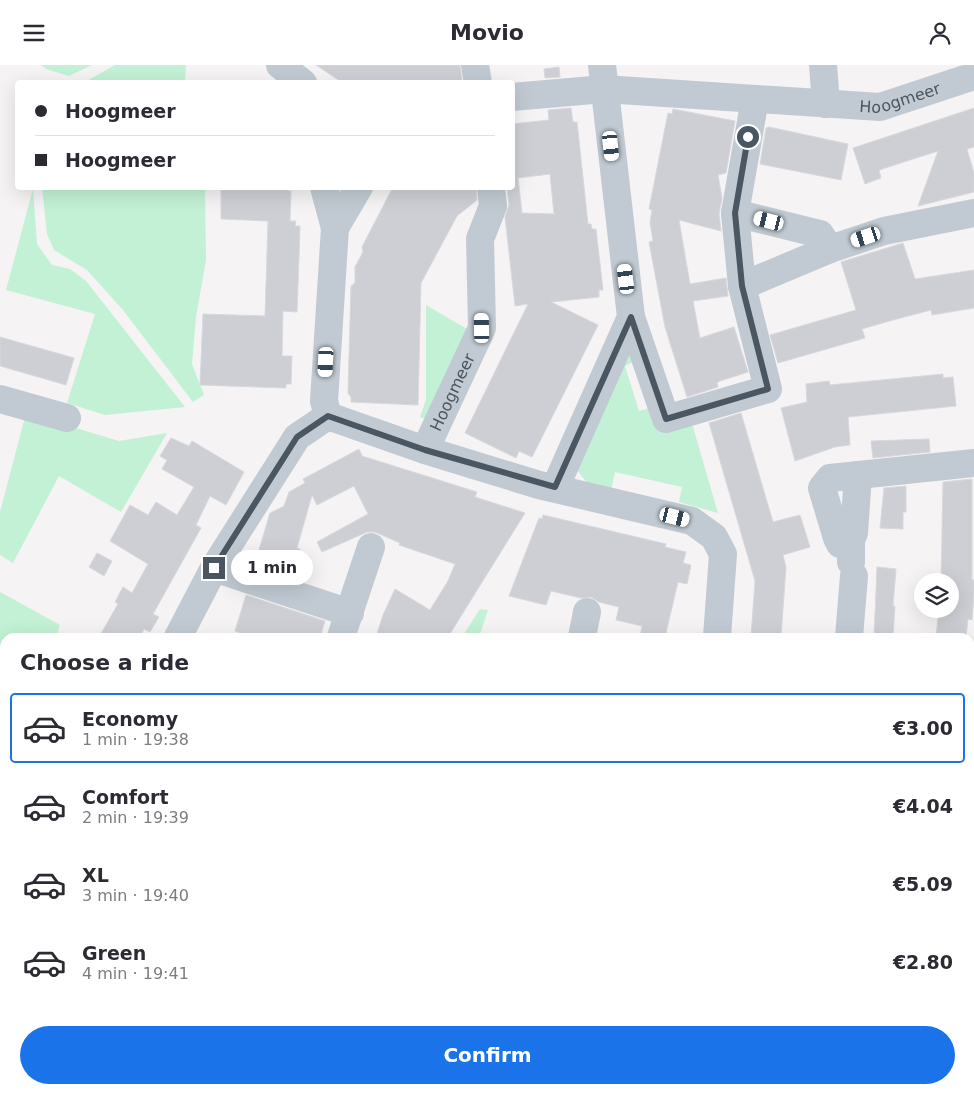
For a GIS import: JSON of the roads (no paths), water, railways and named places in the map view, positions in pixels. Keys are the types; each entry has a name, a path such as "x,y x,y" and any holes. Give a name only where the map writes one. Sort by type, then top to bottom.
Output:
{"street":[{"path":"475,65 478,80"},
{"path":"823,65 826,103"},
{"path":"603,77 631,317 666,419 768,389 742,286 735,213 755,99"},
{"name":"Hoogmeer","path":"515,96 603,77 755,99 880,107 973,78"},
{"path":"180,633 214,568 297,437 328,416 324,401 335,229 325,190"},
{"path":"335,229 357,190"},
{"name":"Hoogmeer","path":"425,450 482,328 480,239 493,206 491,190"},
{"path":"735,213 820,234 830,249"},
{"path":"742,286 830,249 884,231 974,213"},
{"path":"555,487 631,317"},
{"path":"0,399 67,418"},
{"name":"Hoogmeer","path":"328,416 425,450 555,487 692,521 714,537 723,554 716,633"},
{"path":"849,633 852,559 837,538 822,488 830,478 974,463"},
{"path":"214,568 346,625 371,547"}]}
